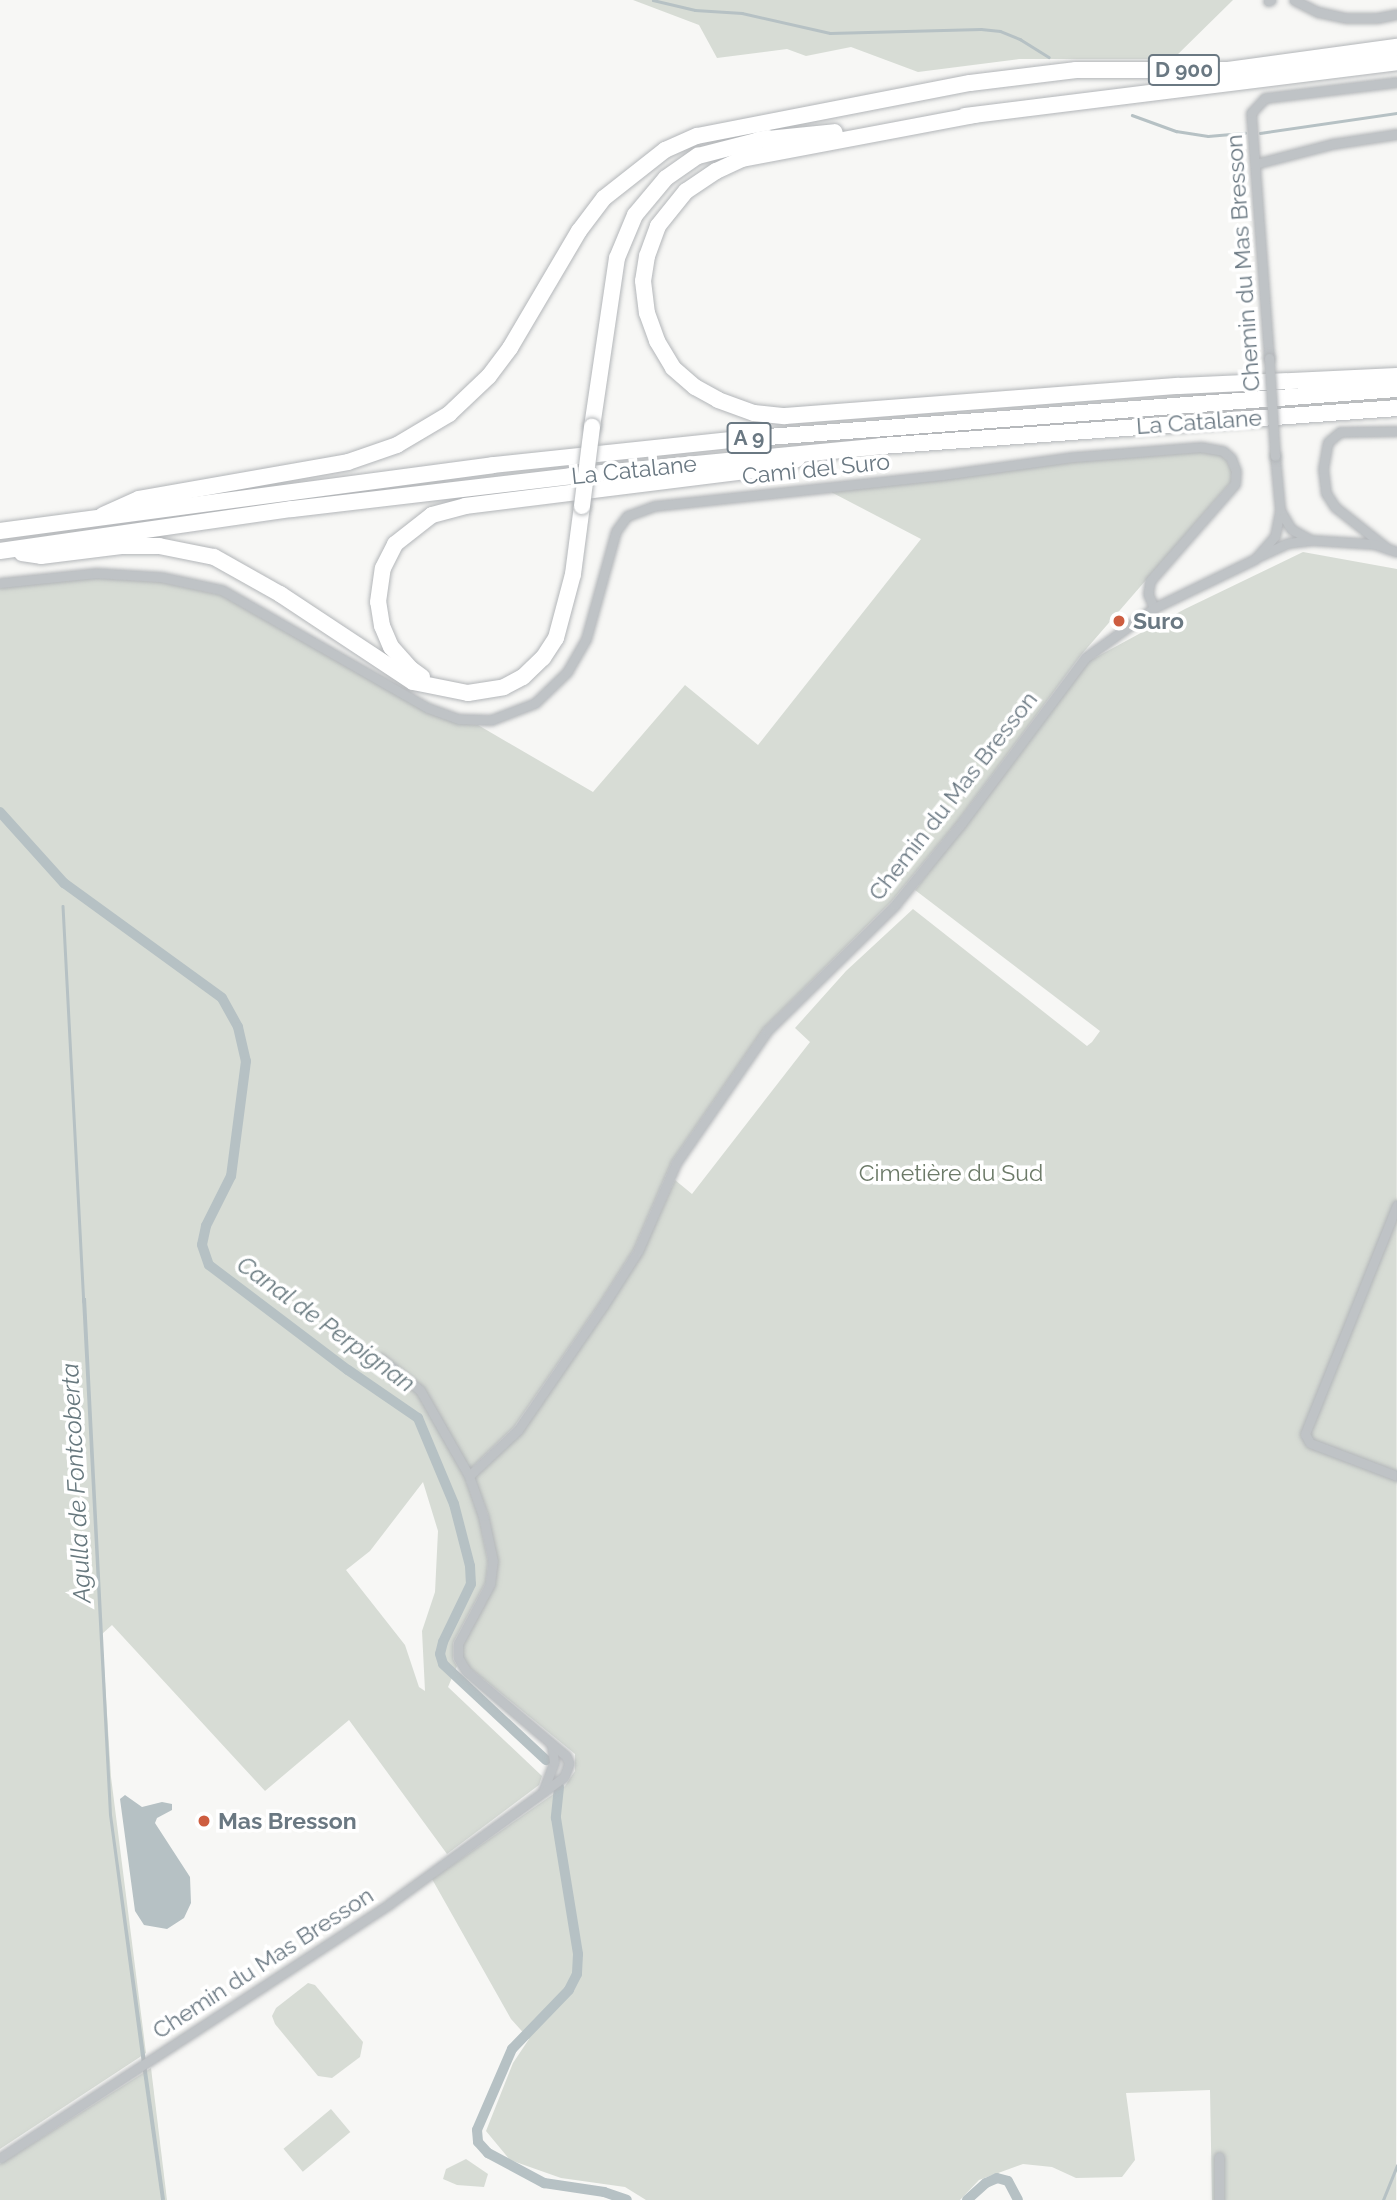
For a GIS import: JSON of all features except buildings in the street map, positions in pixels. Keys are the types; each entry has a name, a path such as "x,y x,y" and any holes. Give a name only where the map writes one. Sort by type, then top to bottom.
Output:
{"highway":[{"name":"D 900","path":"970,83 1076,71 1228,70 1397,47"},
{"name":"D 900","path":"975,115 1397,62"},
{"path":"1,550 41,556 123,546 159,546 214,557 280,594 412,681 468,694 504,687 523,677 543,658 556,638 565,614 617,258 635,215 666,178 698,156 970,83"},
{"path":"103,515 139,499 348,462 397,445 449,414 489,376 510,348 558,263 604,198 665,150 697,136 725,129 970,83"},
{"path":"758,140 975,115"},
{"path":"975,115 742,159 716,171 686,191 658,226 647,256 643,281 647,313 657,341 673,368 695,387 718,401 754,413 785,416 1165,387 1397,376"},
{"name":"La Catalane","path":"0,531 103,515 493,465 781,435 1397,389"},
{"name":"La Catalane","path":"1,550 292,509 812,452 1397,408"},
{"path":"442,690 411,670 391,647 382,626 378,602 383,568 395,544 432,515 465,506 778,467 812,452"}],"street":[{"path":"1294,0 1318,12 1346,18 1377,19 1397,14"},
{"name":"Chemin du Mas Bresson","path":"0,2158 389,1905 542,1793 568,1770 566,1756 466,1671 458,1657 458,1644 490,1584 493,1561 483,1516 469,1476 518,1430 603,1306 638,1251 676,1163 767,1031 895,905 961,824 1085,658 1154,608 1255,559 1275,536 1280,510 1251,113 1265,98 1397,82"},
{"path":"1255,164 1332,144 1397,134"},
{"path":"1393,550 1335,507 1326,493 1323,469 1328,442 1340,432 1397,431"},
{"name":"Cami del Suro","path":"0,583 96,573 161,577 222,590 428,708 459,719 491,720 534,703 567,672 586,639 615,531 627,516 654,506 943,475 1073,457 1201,447 1223,451 1231,458 1236,471 1235,484 1150,581 1148,594 1154,608"},
{"path":"1280,510 1291,529 1311,540"},
{"path":"1255,559 1288,542 1311,540 1374,544 1393,550"},
{"path":"1397,1205 1305,1434 1310,1443 1397,1476"},
{"path":"380,1358 420,1390 469,1476"},
{"path":"542,1793 554,1762 552,1746"},
{"path":"1219,2157 1220,2200"}],"green space":[{"path":"633,0 1233,0 1173,59 1019,59 918,72 851,47 806,56 787,49 717,58 699,25"},
{"path":"1200,452 1221,455 1232,472 1231,482 1081,655 958,821 891,902 764,1028 672,1161 634,1249 599,1304 514,1427 464,1475 479,1517 488,1561 486,1582 453,1643 453,1659 457,1666 448,1687 542,1776 539,1785 447,1854 349,1720 265,1791 112,1625 102,1634 111,1777 146,2053 0,2149 0,587 96,578 161,582 221,595 427,712 458,723 478,725 593,792 685,685 758,745 921,539 831,492 1073,462","holes":["423,1482 438,1531 435,1592 422,1631 425,1691 419,1687 405,1645 346,1570 370,1551"]},
{"name":"Cimetière du Sud","path":"1303,552 1397,569 1396,2200 1212,2200 1210,2090 1126,2093 1135,2160 1122,2177 1076,2178 1052,2167 1023,2164 979,2180 960,2200 646,2200 625,2187 561,2178 510,2160 486,2131 513,2063 529,2039 511,2019 432,1879 565,1786 575,1771 575,1754 470,1668 461,1656 462,1645 495,1585 497,1561 488,1514 474,1478 521,1433 607,1309 642,1253 675,1180 692,1194 810,1042 795,1028 846,971 913,909 1087,1046 1092,1042 1100,1031 915,890 1089,661 1185,609"},
{"path":"308,1983 315,1985 363,2042 360,2057 332,2078 318,2076 275,2024 272,2016 276,2008"},
{"path":"151,2068 167,2200 0,2200 0,2164"},
{"path":"331,2109 350,2132 303,2172 284,2149"},
{"path":"466,2159 488,2174 484,2187 457,2185 443,2179 446,2169"}],"shaded area":[{"path":"82,1298 86,1298 112,1815 146,2062 142,2064 109,1815"},
{"path":"125,1795 142,1807 162,1802 172,1804 172,1810 157,1818 155,1823 190,1877 191,1903 184,1918 167,1929 144,1925 135,1911 120,1799"},
{"path":"146,2064 165,2200 161,2200 142,2065"}],"waterway":[{"path":"653,0 695,10 742,13 830,33 981,29 1000,31 1020,39 1049,57"},
{"path":"1260,133 1397,113"},
{"path":"1132,115 1176,131 1208,136 1245,133"},
{"name":"Canal de Perpignan","path":"0,812 64,883 222,998 238,1027 246,1061 231,1176 206,1226 202,1245 209,1265 348,1370 418,1418 454,1504 470,1566 471,1584 443,1642 440,1654 443,1664 546,1760"},
{"name":"Agulla de Fontcoberta","path":"63,906 84,1301"},
{"name":"Canal de Perpignan","path":"559,1787 556,1818 578,1954 577,1974 569,1990 512,2049 477,2130 478,2142 488,2153 544,2183 604,2192 627,2200"},
{"path":"1383,2200 1397,2166"},
{"name":"Canal de Perpignan","path":"967,2200 986,2183 997,2178 1008,2181 1018,2200"}],"place":[{"name":"Suro","path":"1119,621"},
{"name":"Mas Bresson","path":"204,1821"}]}
